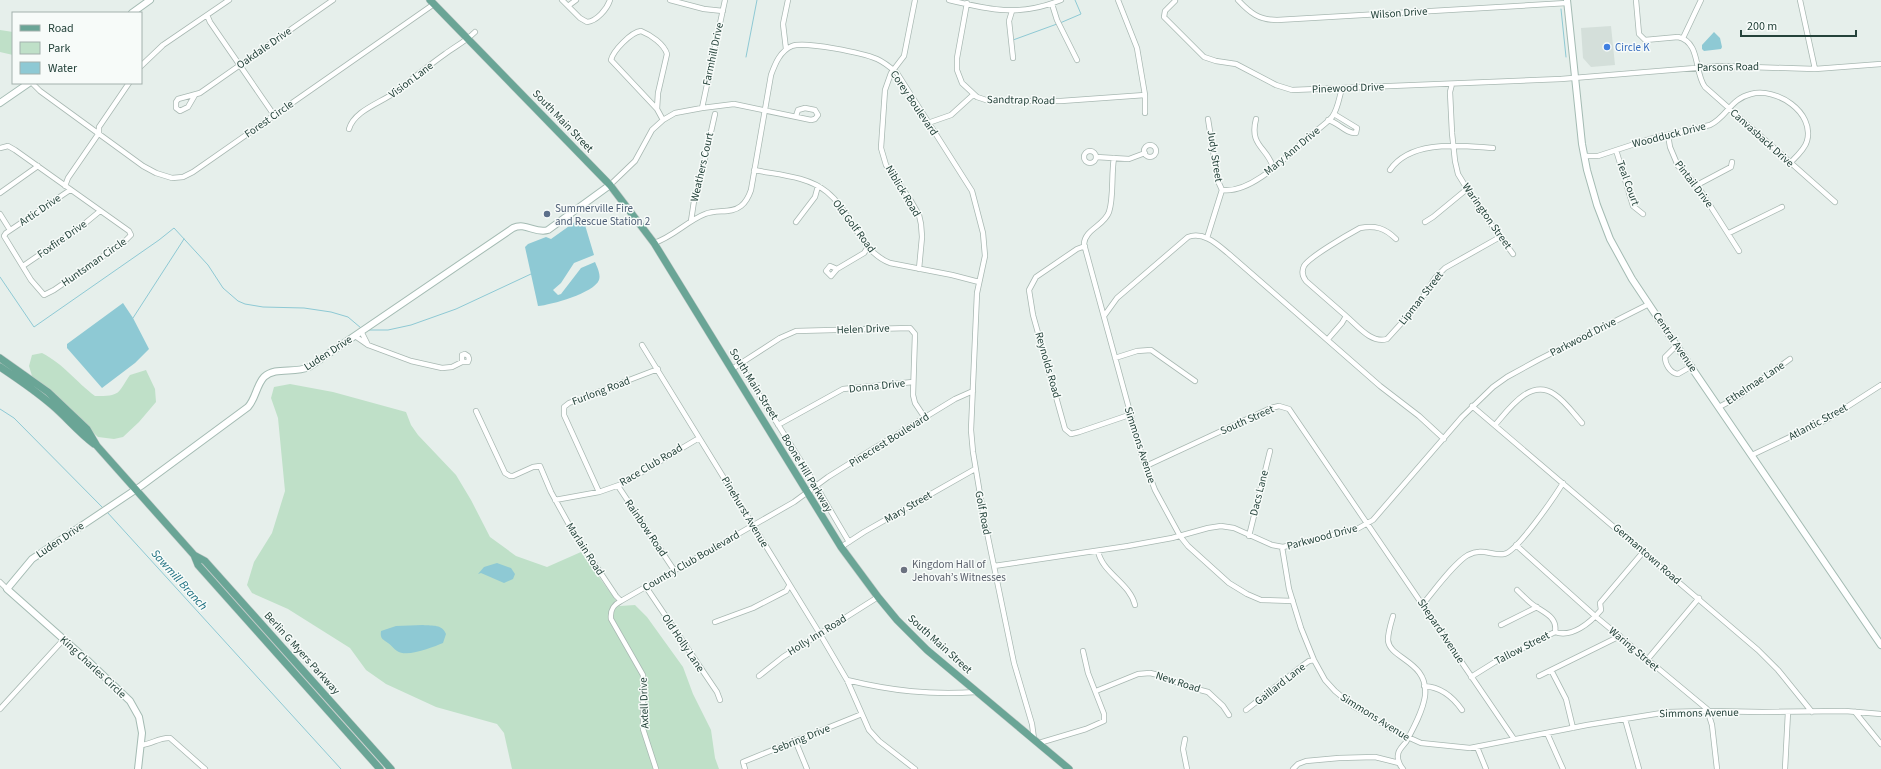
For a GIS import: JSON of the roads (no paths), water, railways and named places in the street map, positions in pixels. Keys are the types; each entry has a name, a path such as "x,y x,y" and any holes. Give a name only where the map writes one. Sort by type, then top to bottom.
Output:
{"main road":[{"name":"South Main Street","path":"432,2 610,185 654,243 841,547 878,597 912,635 1069,769"},
{"name":"Berlin G Myers Parkway","path":"0,358 29,377 87,429 97,446 194,555 205,561 391,769"},
{"name":"Berlin G Myers Parkway","path":"0,367 35,391 54,407 80,434 97,446"},
{"name":"Berlin G Myers Parkway","path":"194,555 198,565 380,769"}],"street":[{"path":"133,12 150,0"},
{"path":"142,65 163,46 229,0"},
{"name":"Oakdale Drive","path":"195,95 333,0"},
{"path":"562,0 582,20 590,22 595,20 604,11 610,0"},
{"path":"568,6 576,0"},
{"path":"670,0 695,7 723,10"},
{"name":"Farmhill Drive","path":"702,108 725,0"},
{"path":"654,243 662,240 691,221 710,212 729,211 741,206 749,195 774,66 786,50 783,24 788,0"},
{"name":"Niblick Road","path":"915,0 904,56 899,65 893,69 885,90 881,148 886,164 919,215 922,237 919,269"},
{"path":"949,0 1012,11 1032,10 1061,0"},
{"path":"1118,0 1136,43 1145,95 1145,113"},
{"name":"Wilson Drive","path":"1238,0 1249,12 1259,18 1277,20 1567,1"},
{"path":"1636,0 1639,34 1645,40 1678,36 1683,38 1701,0"},
{"path":"1800,0 1815,68"},
{"name":"Pinewood Drive","path":"1175,1 1165,11 1164,16 1204,57 1216,61 1236,64 1289,90 1452,84 1576,77"},
{"name":"Central Avenue","path":"1567,1 1584,156 1591,188 1610,239 1632,279 1880,641"},
{"name":"Forest Circle","path":"33,84 40,91 147,168 166,177 177,178 193,172 432,2"},
{"name":"Sandtrap Road","path":"967,3 956,70 960,80 973,95 985,100 999,101 1088,100 1145,95"},
{"path":"1052,4 1057,20 1077,60"},
{"path":"1012,11 1009,21 1013,58"},
{"path":"207,15 210,22 274,115"},
{"name":"Vision Lane","path":"349,129 352,122 363,112 395,92 452,49 468,40 475,32"},
{"path":"657,109 658,93 667,59 667,52 664,47 644,32 636,32 614,52 611,60 657,109 663,120"},
{"name":"Canvasback Drive","path":"1683,38 1693,50 1702,84 1835,202"},
{"name":"Corey Boulevard","path":"786,50 796,45 811,45 866,55 885,63 900,77 972,191 978,210 985,244 985,256 978,282"},
{"name":"Parsons Road","path":"1576,77 1698,67 1741,66 1815,68 1881,64"},
{"path":"0,103 28,84"},
{"path":"65,186 68,178 99,133 100,126 128,84"},
{"name":"Warington Street","path":"1452,84 1450,92 1456,165 1467,189 1513,254"},
{"name":"Mary Ann Drive","path":"1222,190 1244,186 1259,178 1273,167 1334,114 1342,88"},
{"name":"Woodduck Drive","path":"1584,156 1598,156 1668,135 1710,125 1718,120 1738,99 1756,93 1776,95 1789,102 1803,117 1808,136 1805,146 1790,163"},
{"path":"928,123 951,115 973,95"},
{"path":"610,185 635,161 650,132 663,120 676,113 734,104 796,116"},
{"name":"Weathers Court","path":"691,221 694,201 715,114"},
{"path":"1328,120 1337,123 1352,133 1356,133 1358,131 1355,127 1334,114"},
{"name":"Judy Street","path":"1207,238 1222,190 1218,181 1208,119"},
{"path":"1256,119 1254,135 1257,143 1272,162 1273,167"},
{"name":"Pintail Drive","path":"1668,135 1670,147 1678,166 1683,173 1697,185 1739,251"},
{"name":"Huntsman Circle","path":"0,148 8,146 12,148 129,231 131,237 54,290 44,295 32,280 5,239 6,233 10,230"},
{"path":"1390,170 1401,158 1422,148 1473,146 1493,148"},
{"name":"Teal Court","path":"1616,150 1633,206 1643,214"},
{"path":"1096,157 1129,159 1145,153"},
{"name":"Simmons Avenue","path":"1114,158 1109,212 1103,221 1084,239 1130,415 1155,490 1180,536 1188,546 1229,583 1247,594 1261,600 1293,601 1301,628 1314,660 1325,680 1340,696 1353,706 1407,739 1429,745 1467,748 1668,712 1855,712 1881,714"},
{"path":"1697,185 1731,167 1732,162"},
{"path":"0,193 38,166"},
{"name":"Old Golf Road","path":"754,170 800,179 818,186 836,201 868,247 885,261 978,282"},
{"name":"Luden Drive","path":"7,589 32,559 136,490 248,407 255,398 260,383 267,375 276,371 292,372 303,370 513,228 522,226 539,232 548,230 610,185"},
{"path":"796,222 816,197 818,186"},
{"path":"1425,222 1467,189"},
{"name":"Artic Drive","path":"10,230 70,190"},
{"path":"1728,233 1782,207"},
{"name":"Foxfire Drive","path":"23,266 83,225 100,211"},
{"path":"0,214 10,230"},
{"name":"Lipman Street","path":"1396,239 1390,233 1378,227 1369,226 1360,228 1313,257 1304,266 1303,274 1306,281 1374,339 1387,339 1416,306 1435,278 1445,268 1500,236"},
{"path":"1104,316 1118,298 1188,237 1196,235 1207,238 1229,254 1380,386 1419,416 1444,439"},
{"name":"Reynolds Road","path":"1085,246 1036,277 1031,285 1029,295 1065,429 1071,434 1130,415"},
{"path":"837,269 864,253 868,247"},
{"name":"Golf Road","path":"978,282 971,430 975,469 1014,663 1036,741"},
{"name":"Parkwood Drive","path":"994,566 1098,551 1180,536 1221,526 1234,528 1249,536 1282,547 1357,529 1378,516 1472,406 1496,385 1515,372 1649,304"},
{"path":"1328,340 1346,316"},
{"name":"Helen Drive","path":"732,369 785,335 796,331 910,328 915,334 913,382 914,399 925,418"},
{"path":"361,331 368,345"},
{"path":"355,336 368,345 401,359 442,368 452,367 462,362"},
{"name":"Pinehurst Avenue","path":"642,345 789,586 820,634 846,680 869,730 875,737 914,769"},
{"path":"1677,345 1666,355 1666,362 1675,374 1683,372 1692,366"},
{"path":"1115,358 1137,351 1151,350 1195,381"},
{"name":"Ethelmae Lane","path":"1719,407 1738,397 1790,359"},
{"name":"Boone Hill Parkway","path":"740,364 849,542"},
{"name":"Furlong Road","path":"599,492 564,415 564,407 568,404 658,369"},
{"name":"Donna Drive","path":"778,425 790,420 840,390 913,382"},
{"name":"Atlantic Street","path":"1752,455 1828,418 1881,385"},
{"path":"1494,425 1519,398 1529,392 1540,389 1553,393 1558,397 1582,423"},
{"name":"Pinecrest Boulevard","path":"808,492 964,394 973,391"},
{"name":"South Street","path":"1146,466 1200,440 1279,406 1289,409 1292,412 1355,507 1368,523"},
{"name":"Germantown Road","path":"1472,406 1765,656 1812,712"},
{"name":"Marlain Road","path":"476,411 505,473 513,476 533,467 540,466 555,500 572,530 616,596 621,601"},
{"name":"Race Club Road","path":"555,500 599,492 618,486 699,438"},
{"name":"Dacs Lane","path":"1249,536 1270,451"},
{"name":"Mary Street","path":"841,547 975,469"},
{"path":"1422,605 1467,556 1479,551 1507,553 1516,545 1550,505 1562,483"},
{"name":"Rainbow Road","path":"618,486 674,570"},
{"name":"Country Club Boulevard","path":"621,601 808,492"},
{"name":"Shepard Avenue","path":"1368,523 1514,739"},
{"name":"Waring Street","path":"1516,545 1595,616 1708,711"},
{"path":"1282,547 1289,589 1293,601"},
{"path":"1098,551 1102,563 1121,582 1136,604"},
{"path":"1595,616 1601,610 1600,603 1644,552"},
{"name":"King Charles Circle","path":"0,582 130,701 140,722 142,745"},
{"path":"715,622 753,608 786,591 789,586"},
{"name":"Old Holly Lane","path":"646,587 717,692 720,700"},
{"path":"1517,590 1532,604 1550,616 1556,626 1555,632"},
{"name":"Holly Inn Road","path":"759,676 783,657 878,597"},
{"path":"1647,660 1698,598"},
{"name":"Axtell Drive","path":"621,601 610,613 611,619 644,675 643,730 656,769"},
{"path":"1501,625 1537,607"},
{"path":"1393,616 1388,641 1391,648 1395,653 1406,659 1418,670 1424,686 1424,702 1407,739 1398,754 1399,763 1403,769"},
{"name":"Tallow Street","path":"1472,677 1495,662 1555,632 1562,634 1570,633 1595,616"},
{"path":"1539,676 1620,636"},
{"path":"0,709 64,639"},
{"path":"1036,741 1103,722 1104,714 1086,666 1083,651"},
{"name":"Gaillard Lane","path":"1246,710 1302,666 1309,661 1314,660"},
{"path":"1552,670 1566,699 1573,728"},
{"name":"New Road","path":"1096,691 1138,674 1158,674 1181,685 1208,692 1229,715"},
{"path":"846,680 872,686 914,692 977,692"},
{"path":"1424,686 1438,688 1455,700 1462,710"},
{"path":"1708,711 1712,725 1717,769"},
{"path":"1786,769 1788,712"},
{"path":"1855,712 1881,744"},
{"name":"Sebring Drive","path":"744,767 743,762 862,714"},
{"path":"1625,719 1639,769"},
{"path":"1547,733 1562,769"},
{"path":"138,769 142,745 149,745 164,738 170,738 205,769"},
{"path":"1185,739 1183,749 1187,769"},
{"path":"795,740 807,769"},
{"path":"1477,747 1486,769"},
{"path":"1292,769 1298,764 1306,761 1339,758 1375,757 1386,758 1395,763 1399,763"}],"water":[{"path":"1714,32 1720,38 1721,49 1704,51 1702,49 1702,45"},
{"path":"579,219 585,225 594,255 574,263 561,283 553,290 558,295 561,294 581,268 595,262 599,273 599,280 589,289 572,298 538,306 525,247 528,244 546,237 551,239"},
{"path":"123,303 133,318 149,349 135,363 102,388 67,348 67,344"},
{"path":"497,563 511,568 515,574 513,579 504,583 481,573 478,574 484,567"},
{"path":"423,625 440,627 446,634 443,643 413,653 401,653 381,637 381,631 396,626"}],"waterway":[{"path":"746,57 757,0"},
{"path":"1060,23 1081,14 1075,0"},
{"path":"1561,9 1566,57"},
{"path":"1013,40 1057,24"},
{"path":"0,277 34,327 174,228 208,265 223,288 238,301 245,304 263,307 304,308 331,312 348,317 361,328"},
{"path":"133,318 184,239"},
{"path":"369,330 388,330 411,325 456,309 531,274"},
{"name":"Sawmill Branch","path":"0,409 14,418 103,508"},
{"name":"Sawmill Branch","path":"107,512 341,769"}],"place":[{"name":"Circle K","path":"1607,47"},
{"name":"Summerville Fire and Rescue Station 2","path":"547,214"},
{"name":"Kingdom Hall of Jehovah’s Witnesses","path":"904,570"}]}
